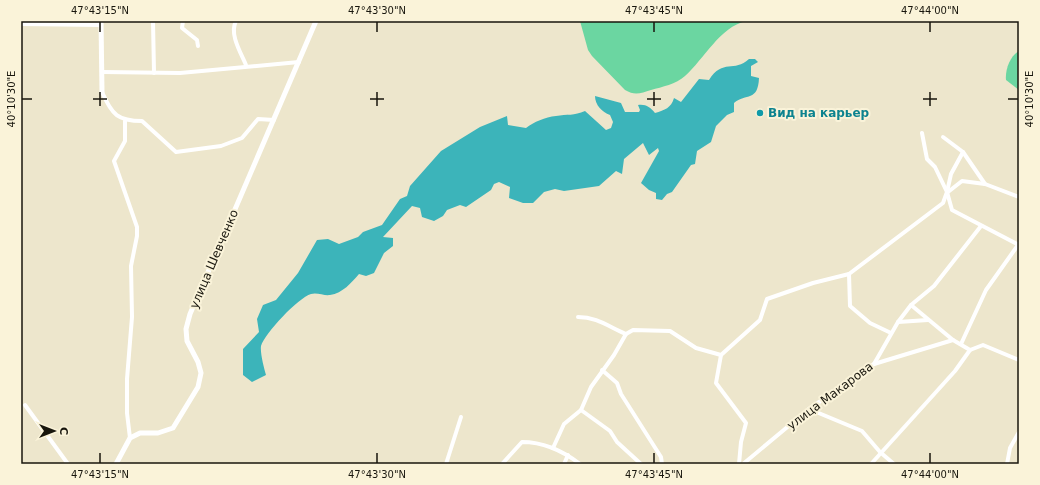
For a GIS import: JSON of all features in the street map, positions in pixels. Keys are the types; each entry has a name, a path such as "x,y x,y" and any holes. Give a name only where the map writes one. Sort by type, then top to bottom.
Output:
{"street":[{"path":"154,21 154,73"},
{"path":"183,21 182,28 197,40 198,46"},
{"path":"236,21 234,25 235,40 246,65"},
{"name":"улица Шевченко","path":"130,438 140,434 158,433 173,428 198,388 201,373 198,362 187,341 186,329 190,314 316,21"},
{"path":"21,24 101,23 102,92 113,112 125,121 142,121 176,152 221,146 242,138 258,120 274,120"},
{"path":"102,72 180,73 246,65 299,62"},
{"path":"116,464 130,438 127,413 132,317 131,266 137,236 137,227 114,160 125,141 125,121"},
{"path":"922,133 927,159 935,167 948,192 952,210 1019,245 986,290 961,344"},
{"path":"943,137 963,152 985,184"},
{"path":"739,464 741,442 746,424 716,383 721,355 760,320 767,299 813,283 849,274 943,203 948,192 951,174 963,152"},
{"path":"948,192 962,181 985,184 1019,197"},
{"name":"улица Макарова","path":"743,464 809,409 874,364 898,322 911,305 934,286 981,226"},
{"path":"849,274 850,306 870,323 891,334"},
{"path":"911,305 953,340 970,350"},
{"path":"578,317 590,317 609,328 626,334"},
{"path":"898,322 928,320"},
{"path":"553,448 564,424 581,410 591,387 602,370 614,355 626,334 633,330 670,331 696,348 721,355"},
{"path":"874,364 953,340"},
{"path":"871,464 880,452 955,371 970,350 983,346 1019,360"},
{"path":"602,370 617,383 621,394 661,457 662,464"},
{"path":"25,405 68,464"},
{"path":"809,409 862,431 880,452 894,464"},
{"path":"581,410 610,431 617,442 641,464"},
{"path":"446,464 461,417"},
{"path":"1007,464 1010,448 1019,432"},
{"path":"502,464 522,442 534,442 553,448 568,455 580,464"},
{"path":"564,464 568,455"}],"green space":[{"path":"580,21 746,21 737,24 720,37 692,69 681,79 641,93 635,93 625,90 592,56 588,50"},
{"path":"1019,51 1019,90 1006,80 1006,76 1007,68 1013,56"}],"water":[{"path":"749,59 755,59 758,62 751,66 751,76 759,78 756,91 751,96 738,100 734,103 734,112 727,115 716,126 711,142 697,151 695,164 691,165 672,192 667,194 662,200 656,199 656,193 649,190 641,183 659,151 658,148 649,155 643,143 624,159 622,174 616,171 599,186 564,191 555,189 544,192 533,203 523,203 509,198 510,187 499,182 494,184 491,190 466,207 460,205 447,210 443,216 434,221 422,217 420,208 412,206 383,237 393,238 393,246 384,253 374,273 366,276 359,274 346,287 335,294 311,294 298,302 275,325 261,346 266,375 252,382 243,375 243,349 259,332 257,319 263,305 276,300 298,273 317,240 328,239 339,244 358,237 363,232 382,225 400,199 407,196 410,186 441,151 480,127 507,116 508,125 526,128 548,117 581,113 585,111 606,130 611,128 613,122 610,115 604,112 598,105 595,96 621,103 625,112 639,112 640,110 638,105 643,105 648,106 655,113 667,108 674,98 681,102 699,79 709,80 719,69 744,63"}],"place":[{"name":"Вид на карьер","path":"760,113"}]}
